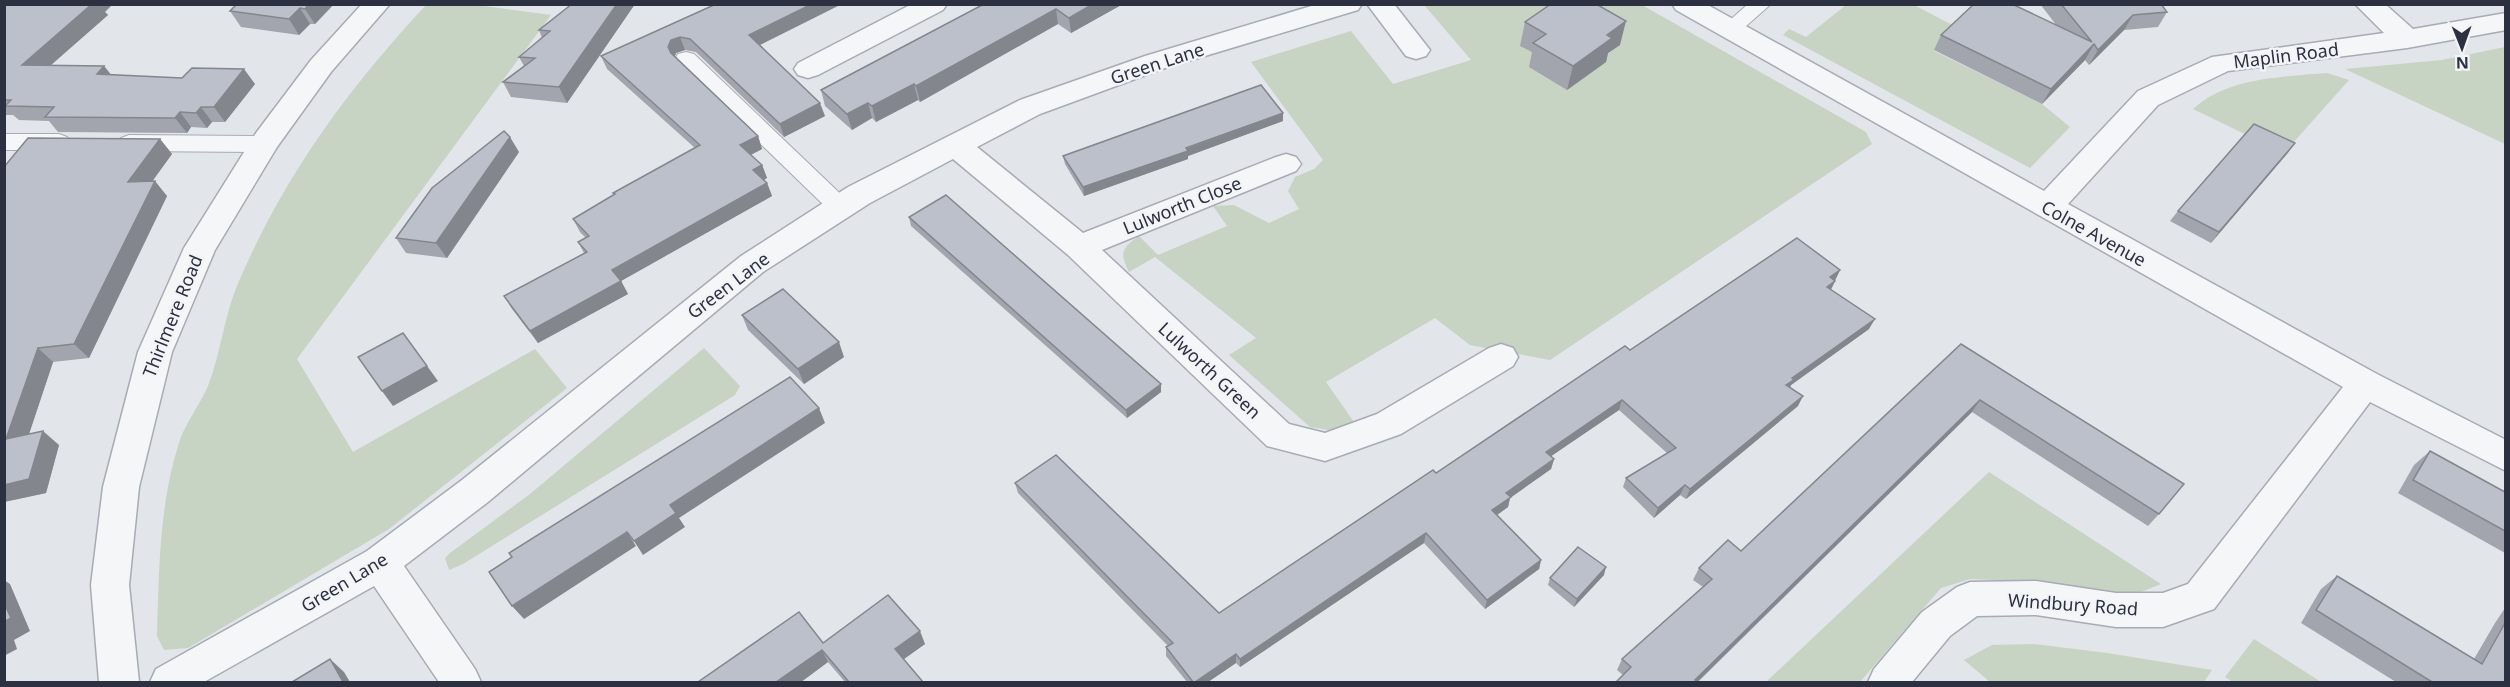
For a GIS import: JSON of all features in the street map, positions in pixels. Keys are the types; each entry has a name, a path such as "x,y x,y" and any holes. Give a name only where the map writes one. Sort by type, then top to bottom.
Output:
{"street":[{"name":"Thirlmere Road","path":"119,682 110,585 121,487 148,373 200,248 264,144 321,66 377,4"},
{"path":"808,69 933,4"},
{"name":"Green Lane","path":"170,682 380,563 475,490 753,264 841,208 954,144 1030,107 1299,11 1349,4"},
{"path":"1380,4 1416,50"},
{"name":"Colne Avenue","path":"1684,4 2047,207 2505,457"},
{"path":"2368,4 2407,39"},
{"name":"Maplin Road","path":"2047,207 2148,98 2222,63 2407,39 2505,21"},
{"name":"Lulworth Green","path":"954,144 1079,247 1279,436 1325,447 1379,428 1501,357"},
{"name":"Lulworth Close","path":"1079,247 1286,164"},
{"name":"Windbury Road","path":"1888,682 1936,624 1970,600 2036,598 2116,610 2163,610 2201,597 2365,382"},
{"path":"380,563 460,682"}],"lane":[{"path":"1729,30 1761,4"},
{"path":"686,59 841,208"},
{"path":"4,142 86,142"},
{"path":"109,143 264,144"}],"green space":[{"path":"426,5 477,5 551,15 297,359 353,452 535,349 567,388 389,529 188,648 164,650 157,636 161,538 167,490 182,436 208,386 239,281 277,205 320,135 370,69"},
{"path":"1642,5 1866,132 1872,144 1550,360 1470,345 1435,318 1326,382 1354,422 1335,431 1310,427 1229,355 1256,338 1155,257 1129,272 1124,260 1124,251 1139,236 1158,255 1227,226 1213,206 1234,205 1269,223 1299,209 1288,191 1295,177 1314,169 1323,160 1251,62 1351,31 1393,84 1471,60 1425,6"},
{"path":"1846,5 1914,5 1958,28 1934,51 2042,104 2070,127 2030,168 1783,35 1789,29 1806,37"},
{"path":"2505,47 2505,144 2345,69 2442,60"},
{"path":"2327,73 2349,80 2284,153 2193,109 2222,90 2256,80"},
{"path":"704,348 740,386 735,395 463,564 449,570 445,558 450,553 530,494"},
{"path":"1989,472 2161,584 2136,594 2104,594 2017,581 1970,579 1941,588 1860,682 1766,682"},
{"path":"2254,639 2321,682 2233,682 2225,677"},
{"path":"2034,644 2212,670 2204,682 1990,682 1964,660 1992,645"}],"building":[{"path":"4,4 92,4 22,65 104,66 97,74 182,78 192,68 244,69 214,107 201,107 196,113 180,112 175,118 45,117 54,107 5,106 11,100 4,100"},
{"path":"237,4 309,4 305,9 300,8 289,19 230,11"},
{"path":"572,4 617,4 559,87 503,82 535,58 519,57 550,31 539,30"},
{"path":"716,4 812,4 749,35 820,103 780,124 690,39 680,37 671,40 668,47 671,53 758,136 740,145 762,165 753,170 767,183 612,270 621,281 530,331 504,296 587,252 578,242 589,236 573,219 615,194 613,193 700,145 601,56"},
{"path":"984,4 1093,4 1069,18 1056,9 916,86 914,84 872,106 868,103 847,114 821,90"},
{"path":"1551,4 1596,4 1626,21 1607,35 1612,38 1573,66 1533,43 1546,34 1525,22"},
{"path":"1974,4 2012,4 2092,42 2061,4 2161,4 2167,12 2133,15 2098,50 2094,44 2051,89 1941,35"},
{"path":"1261,85 1283,113 1186,148 1188,151 1083,187 1063,156"},
{"path":"2254,124 2295,143 2219,232 2178,211"},
{"path":"504,131 510,137 436,243 396,238 432,188"},
{"path":"28,138 160,139 128,182 155,181 74,344 38,348 6,439 43,431 29,479 4,485 4,167"},
{"path":"946,195 1161,384 1126,410 909,217"},
{"path":"1797,238 1840,270 1830,277 1835,281 1827,287 1875,319 1792,378 1794,380 1786,385 1803,396 1690,489 1685,485 1658,508 1626,478 1676,448 1622,400 1546,452 1554,459 1506,493 1511,497 1492,510 1541,560 1487,600 1426,533 1240,659 1236,654 1193,682 1166,647 1173,643 1015,483 1056,455 1219,613 1433,470 1436,473 1625,346 1630,350"},
{"path":"783,289 839,342 798,369 742,315"},
{"path":"403,333 427,366 382,391 358,357"},
{"path":"1961,344 2184,484 2159,514 1980,400 1695,680 1698,682 1616,682 1631,667 1622,659 1712,579 1699,568 1728,540 1741,551"},
{"path":"790,377 819,408 670,505 676,513 634,541 627,532 512,606 489,572 512,557 509,553"},
{"path":"2430,451 2505,492 2505,531 2413,480"},
{"path":"1578,547 1606,567 1577,599 1550,578"},
{"path":"2337,576 2482,664 2505,623 2505,682 2432,682 2316,610"},
{"path":"888,595 920,631 895,649 923,682 849,682 822,650 776,682 698,682 799,612 823,643"},
{"path":"4,603 11,618 4,622"},
{"path":"330,659 343,682 292,682"}]}
